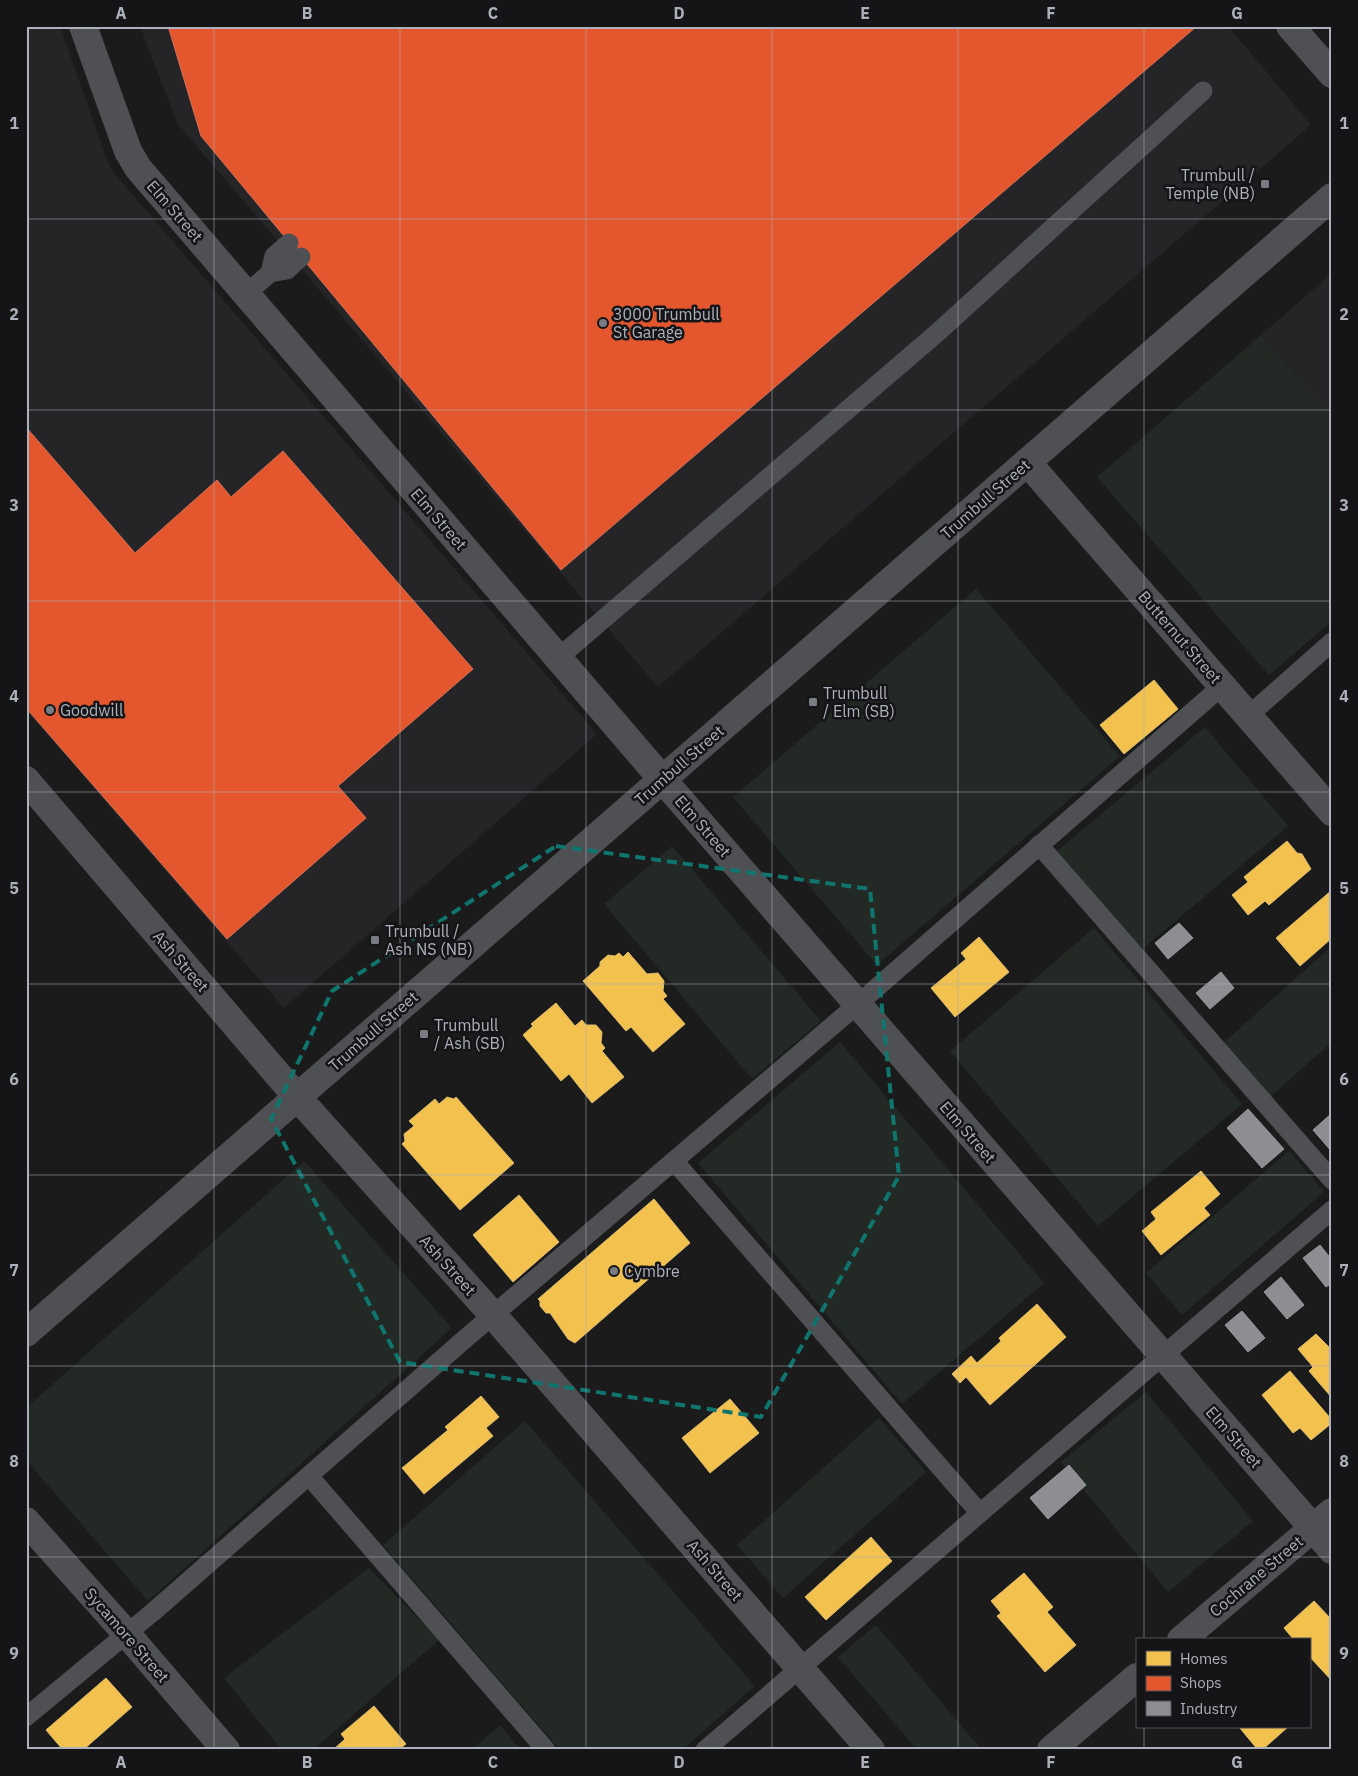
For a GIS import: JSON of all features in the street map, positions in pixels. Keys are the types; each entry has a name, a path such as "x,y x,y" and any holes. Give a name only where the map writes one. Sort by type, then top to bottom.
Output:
{"street":[{"name":"Elm Street","path":"83,26 128,151 138,168 662,779 1162,1354 1322,1520 1332,1550"},
{"path":"1290,26 1332,74"},
{"name":"Trumbull Street","path":"26,1333 1332,197"},
{"name":"Butternut Street","path":"1028,462 1332,812"},
{"name":"Ash Street","path":"26,780 297,1098 493,1315 871,1750"},
{"name":"Cochrane Street","path":"1183,1638 1322,1520"},
{"name":"Sycamore Street","path":"26,1521 126,1633 226,1750"},
{"path":"1051,1750 1136,1678"}],"lane":[{"path":"558,658 937,334 1203,91"},
{"path":"246,294 270,273 287,270 295,250"},
{"path":"1248,716 1330,647"},
{"path":"26,1717 858,1004 1222,686"},
{"path":"1039,845 1332,1180"},
{"path":"674,1161 979,1512"},
{"path":"705,1750 1162,1354 1332,1210"},
{"path":"309,1476 546,1750"}],"highlighted area":[{"path":"556,846 870,889 899,1176 761,1417 400,1362 271,1119 332,991"}],"shaded area":[{"path":"26,26 60,26 107,160 114,173 597,734 284,1008 26,710"},
{"name":"3000 Trumbull St Garage","path":"140,26 1228,26 1311,125 658,687 177,123"},
{"path":"1332,273 1332,417 1261,335"},
{"path":"1261,335 1332,417 1332,621 1269,675 1097,477"},
{"path":"976,589 1120,756 877,965 733,797"},
{"path":"1205,727 1288,826 1140,951 1056,852"},
{"path":"672,846 821,1021 752,1079 604,904"},
{"path":"1094,928 1242,1104 1098,1226 950,1051"},
{"path":"1332,946 1332,1042 1269,1098 1222,1044"},
{"path":"840,1042 1044,1283 902,1404 698,1163"},
{"path":"1289,1151 1324,1192 1182,1315 1146,1273"},
{"path":"304,1161 452,1328 148,1601 26,1460 26,1408"},
{"path":"1146,1392 1253,1521 1168,1592 1061,1462"},
{"path":"879,1418 926,1472 783,1598 737,1545"},
{"path":"525,1421 755,1686 682,1750 560,1750 383,1545"},
{"path":"369,1568 439,1640 313,1750 282,1750 224,1678"},
{"path":"876,1625 982,1750 917,1750 838,1657"},
{"path":"500,1725 521,1750 472,1750"}],"building: Homes":[{"path":"1154,680 1178,709 1124,754 1100,725"},
{"path":"1287,841 1297,853 1302,854 1311,869 1269,905 1265,901 1248,915 1232,895 1248,882 1244,877"},
{"path":"1332,890 1332,938 1300,966 1276,938"},
{"path":"979,937 1009,972 955,1017 931,988 966,959 961,953"},
{"path":"628,952 647,974 658,973 664,981 663,991 667,996 663,999 685,1024 653,1052 631,1027 626,1031 583,981 600,966 600,962 608,955 615,956 619,953 623,957"},
{"path":"556,1003 575,1026 582,1020 586,1025 596,1025 602,1032 601,1043 605,1048 602,1051 624,1077 592,1103 569,1074 561,1081 523,1035 533,1026 531,1024"},
{"path":"447,1097 454,1099 456,1097 514,1163 460,1210 402,1144 405,1141 404,1134 414,1126 409,1121 435,1099 439,1104"},
{"path":"1201,1171 1220,1194 1204,1208 1210,1215 1161,1255 1142,1231 1156,1219 1151,1212"},
{"path":"519,1195 559,1242 513,1282 473,1235"},
{"name":"Cymbre","path":"654,1199 690,1243 575,1343 568,1339 550,1313 546,1313 540,1306 538,1299"},
{"path":"1037,1304 1066,1337 990,1405 966,1377 960,1383 952,1374 971,1356 977,1363 1001,1341 999,1338"},
{"path":"1316,1334 1332,1350 1332,1398 1309,1371 1313,1367 1298,1349"},
{"path":"1290,1371 1332,1420 1332,1423 1311,1440 1300,1428 1293,1433 1262,1395"},
{"path":"481,1396 499,1417 486,1428 493,1436 424,1494 402,1468 448,1430 445,1427"},
{"path":"730,1399 759,1433 710,1473 682,1438"},
{"path":"871,1537 892,1561 826,1620 805,1597"},
{"path":"1024,1573 1053,1607 1047,1612 1076,1645 1045,1672 997,1616 1001,1613 991,1601"},
{"path":"1314,1601 1332,1620 1332,1681 1310,1657 1310,1638 1292,1638 1284,1628"},
{"path":"106,1678 132,1707 83,1750 63,1750 46,1730"},
{"path":"374,1706 406,1744 398,1750 333,1750 345,1739 341,1734"},
{"path":"1240,1728 1287,1728 1262,1750 1258,1750"}],"building: Shops":[{"name":"3000 Trumbull St Garage","path":"168,26 1197,26 561,570 201,136"},
{"path":"26,427 135,553 217,480 231,497 283,451 473,669 338,786 366,818 227,939 26,708"}],"building: Industry":[{"path":"1179,923 1193,938 1168,959 1155,943"},
{"path":"1221,972 1234,988 1210,1009 1196,993"},
{"path":"1248,1109 1284,1149 1262,1168 1227,1128"},
{"path":"1332,1113 1332,1152 1313,1130"},
{"path":"1320,1245 1332,1260 1332,1283 1326,1287 1303,1258"},
{"path":"1281,1277 1304,1305 1287,1319 1264,1292"},
{"path":"1242,1311 1265,1338 1248,1352 1225,1325"},
{"path":"1069,1465 1086,1485 1048,1519 1030,1498"}],"place":[{"name":"Trumbull / Temple (NB)","path":"1265,184"},
{"name":"3000 Trumbull St Garage","path":"603,323"},
{"name":"Trumbull / Elm (SB)","path":"813,702"},
{"name":"Goodwill","path":"50,710"},
{"name":"Trumbull / Ash NS (NB)","path":"375,940"},
{"name":"Trumbull / Ash (SB)","path":"424,1034"},
{"name":"Cymbre","path":"614,1271"}]}
